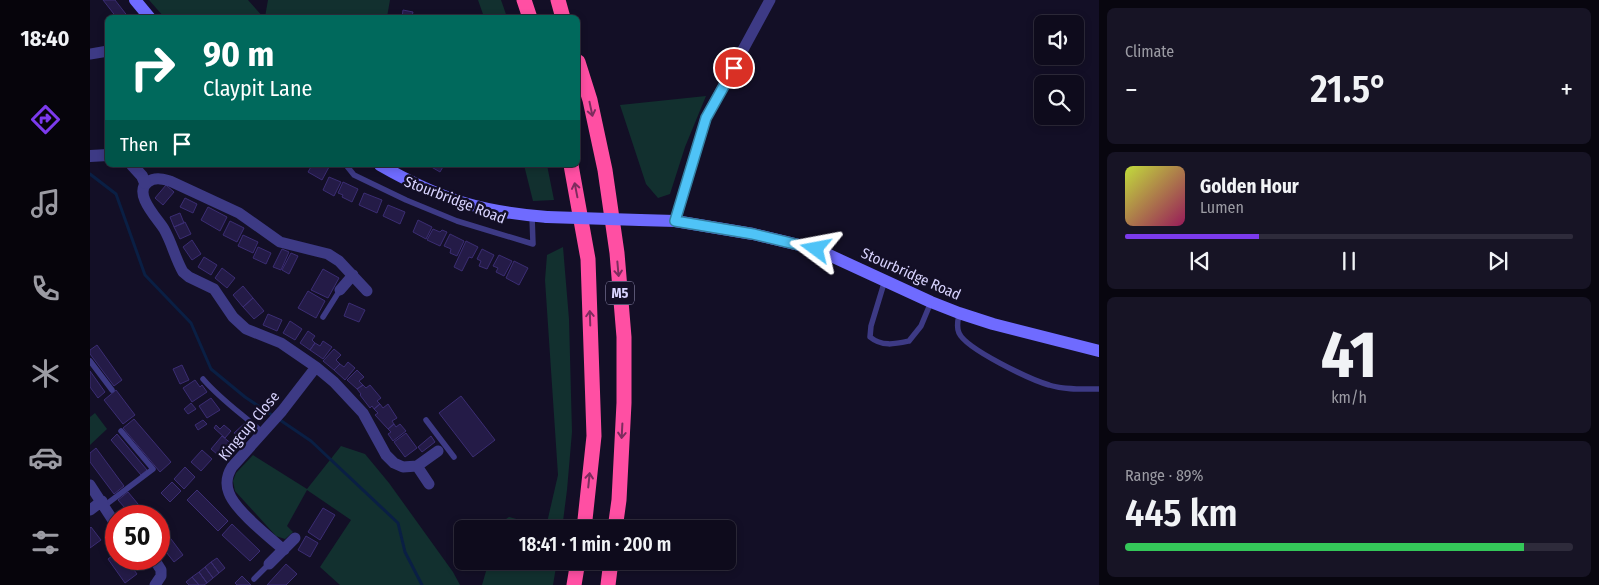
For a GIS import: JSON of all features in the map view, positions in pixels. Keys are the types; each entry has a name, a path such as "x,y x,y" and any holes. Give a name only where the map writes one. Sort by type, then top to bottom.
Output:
{"highway":[{"path":"524,0 529,15"},
{"path":"558,0 563,15"},
{"name":"M5","path":"580,68 590,100 604,170 616,253 623,328 623,413 616,520"},
{"name":"M5","path":"571,167 588,259 594,436 585,520"},
{"path":"574,585 576,570"},
{"path":"608,585 610,570"}],"main road":[{"path":"135,0 148,15"},
{"name":"Stourbridge Road","path":"384,167 426,188 464,203 532,216 675,221 753,234 816,249 931,302 960,313 993,324 1099,351"}],"street":[{"path":"675,221 706,118 770,0"},
{"path":"90,54 105,52"},
{"path":"90,156 105,155"},
{"path":"133,167 145,183"},
{"path":"367,291 339,261 328,254 280,242 239,213 170,181 161,178 145,183 143,189 146,204 163,228 183,272 214,289 233,317 246,329 281,343 334,382 363,413 386,455 394,463 403,467 417,466 442,448"},
{"path":"340,290 353,275"},
{"name":"Kingcup Close","path":"284,550 238,507 230,496 227,476 232,467 282,411 316,367"},
{"path":"417,466 428,484"},
{"path":"90,485 105,507"},
{"path":"90,510 103,503"},
{"path":"269,564 295,538"},
{"path":"155,585 161,576 160,570"}],"lane":[{"name":"Stourbridge Road","path":"348,167 354,175 457,221 533,244 532,216"},
{"path":"885,280 871,326 870,336 875,341 883,344 909,341 921,326 931,302"},
{"path":"323,317 340,290"},
{"path":"960,313 957,329 959,334 975,348 1004,365 1050,386 1099,389"},
{"path":"90,361 112,390"},
{"path":"202,378 221,399 262,432"},
{"path":"426,420 442,448 454,457"},
{"path":"103,503 153,469 121,431"},
{"path":"254,579 269,564"}],"green space":[{"path":"149,0 248,0 261,15 162,15"},
{"path":"268,0 390,0 387,15 265,15"},
{"path":"478,0 501,0 506,15 483,15"},
{"path":"706,96 685,147 670,194 658,198 646,184 620,105"},
{"path":"524,167 547,167 554,200 533,201"},
{"path":"563,247 569,319 572,432 563,520 548,520 558,475 545,280 547,255"},
{"path":"95,413 107,429 90,445 90,417"},
{"path":"341,446 365,454 389,483 453,572 460,585 340,585 320,567 351,520 307,490 287,526 293,532 285,539 276,536 235,491 233,481 236,473 253,455 307,489"},
{"path":"509,517 520,520 504,520"},
{"path":"486,570 556,570 553,585 482,585"}],"building":[{"path":"103,0 115,0 127,15 115,15"},
{"path":"403,10 413,12 412,15 402,15"},
{"path":"311,167 329,167 322,180 308,172"},
{"path":"431,167 443,167 440,172"},
{"path":"329,177 341,182 334,196 323,190"},
{"path":"343,182 358,189 352,202 338,193"},
{"path":"166,185 174,192 163,205 155,198"},
{"path":"364,193 382,200 377,213 359,205"},
{"path":"185,198 197,204 193,213 180,207"},
{"path":"388,205 405,212 400,224 383,216"},
{"path":"208,207 227,217 220,231 201,220"},
{"path":"180,213 184,223 174,227 170,217"},
{"path":"418,220 432,227 426,239 413,232"},
{"path":"230,221 244,228 237,242 223,235"},
{"path":"185,222 191,234 180,239 174,227"},
{"path":"433,229 447,232 440,246 427,240"},
{"path":"450,234 464,241 457,256 450,253 451,249 444,246"},
{"path":"243,235 258,242 253,253 238,246"},
{"path":"192,240 201,254 192,260 183,247"},
{"path":"466,241 478,247 472,258 469,257 462,271 454,267"},
{"path":"258,247 271,253 266,264 253,258"},
{"path":"282,249 289,252 281,270 273,267"},
{"path":"482,249 494,255 487,269 479,266 481,261 477,259"},
{"path":"291,253 298,256 289,274 282,270"},
{"path":"499,255 512,261 504,276 496,272 498,268 493,266"},
{"path":"204,257 217,265 211,275 198,267"},
{"path":"514,261 528,268 519,285 506,278"},
{"path":"222,268 235,278 227,288 215,278"},
{"path":"323,269 339,278 328,298 311,290"},
{"path":"243,286 253,298 243,307 233,295"},
{"path":"308,291 325,301 316,318 298,308"},
{"path":"253,298 264,311 254,319 243,307"},
{"path":"349,303 365,310 359,322 344,316"},
{"path":"268,314 282,320 277,331 263,325"},
{"path":"290,321 302,329 295,340 283,333"},
{"path":"308,331 315,336 312,340 315,343 310,350 300,343"},
{"path":"323,341 332,347 323,359 310,350 315,343 320,346"},
{"path":"97,345 122,380 114,386 90,354 90,350"},
{"path":"334,349 341,355 336,360 340,364 334,370 323,361"},
{"path":"348,362 355,368 345,380 334,370 340,364 344,367"},
{"path":"182,365 189,380 180,384 173,369"},
{"path":"357,370 364,377 359,381 363,385 357,389 347,380"},
{"path":"90,371 105,392 98,398 90,387"},
{"path":"195,380 207,392 192,402 183,388"},
{"path":"363,385 366,388 370,385 381,398 377,401 380,404 374,409 372,406 370,408 357,389"},
{"path":"116,390 135,415 123,424 104,400"},
{"path":"461,396 495,440 473,457 439,413"},
{"path":"211,398 220,410 207,418 199,406"},
{"path":"191,403 196,409 188,414 184,409"},
{"path":"380,404 383,408 388,404 397,418 392,421 394,424 388,429 375,415 378,413 374,409"},
{"path":"134,419 171,462 160,472 123,428"},
{"path":"203,420 207,424 198,430 195,425"},
{"path":"245,423 251,429 240,440 234,433"},
{"path":"394,424 396,427 400,424 406,431 393,441 388,434 391,432 388,429"},
{"path":"216,425 220,429 224,425 231,431 225,438 214,428"},
{"path":"406,433 417,448 405,457 394,442"},
{"path":"117,434 147,470 141,475 111,440"},
{"path":"222,436 233,445 226,453 229,456 224,460 211,449"},
{"path":"431,436 435,442 422,452 418,447"},
{"path":"96,448 124,486 114,494 90,462 90,453"},
{"path":"202,450 212,459 201,471 191,462"},
{"path":"185,467 195,477 184,489 174,479"},
{"path":"172,482 181,491 170,502 161,493"},
{"path":"197,490 228,521 218,531 187,500"},
{"path":"128,492 139,505 122,505 118,500"},
{"path":"323,508 335,515 320,540 308,532"},
{"path":"232,524 260,551 250,561 222,535"},
{"path":"90,528 101,540 90,548"},
{"path":"306,536 318,543 310,557 298,550"},
{"path":"170,538 183,555 174,562 170,557"},
{"path":"217,558 225,568 219,573 211,562"},
{"path":"211,562 219,573 213,578 205,567"},
{"path":"286,564 297,574 286,585 267,585"},
{"path":"205,567 213,578 207,583 199,572"},
{"path":"116,570 134,570 137,574 125,583"},
{"path":"199,572 207,583 204,585 199,585 192,577"},
{"path":"242,576 251,585 237,585 235,583"},
{"path":"192,577 199,585 189,585 186,582"}],"waterway":[{"path":"90,174 116,194 145,275 191,323 211,369 245,397 272,415"},
{"path":"280,420 311,441 398,523 405,552 422,585"}],"route":[{"path":"734,68 706,118 675,221 753,234 816,249"}]}
